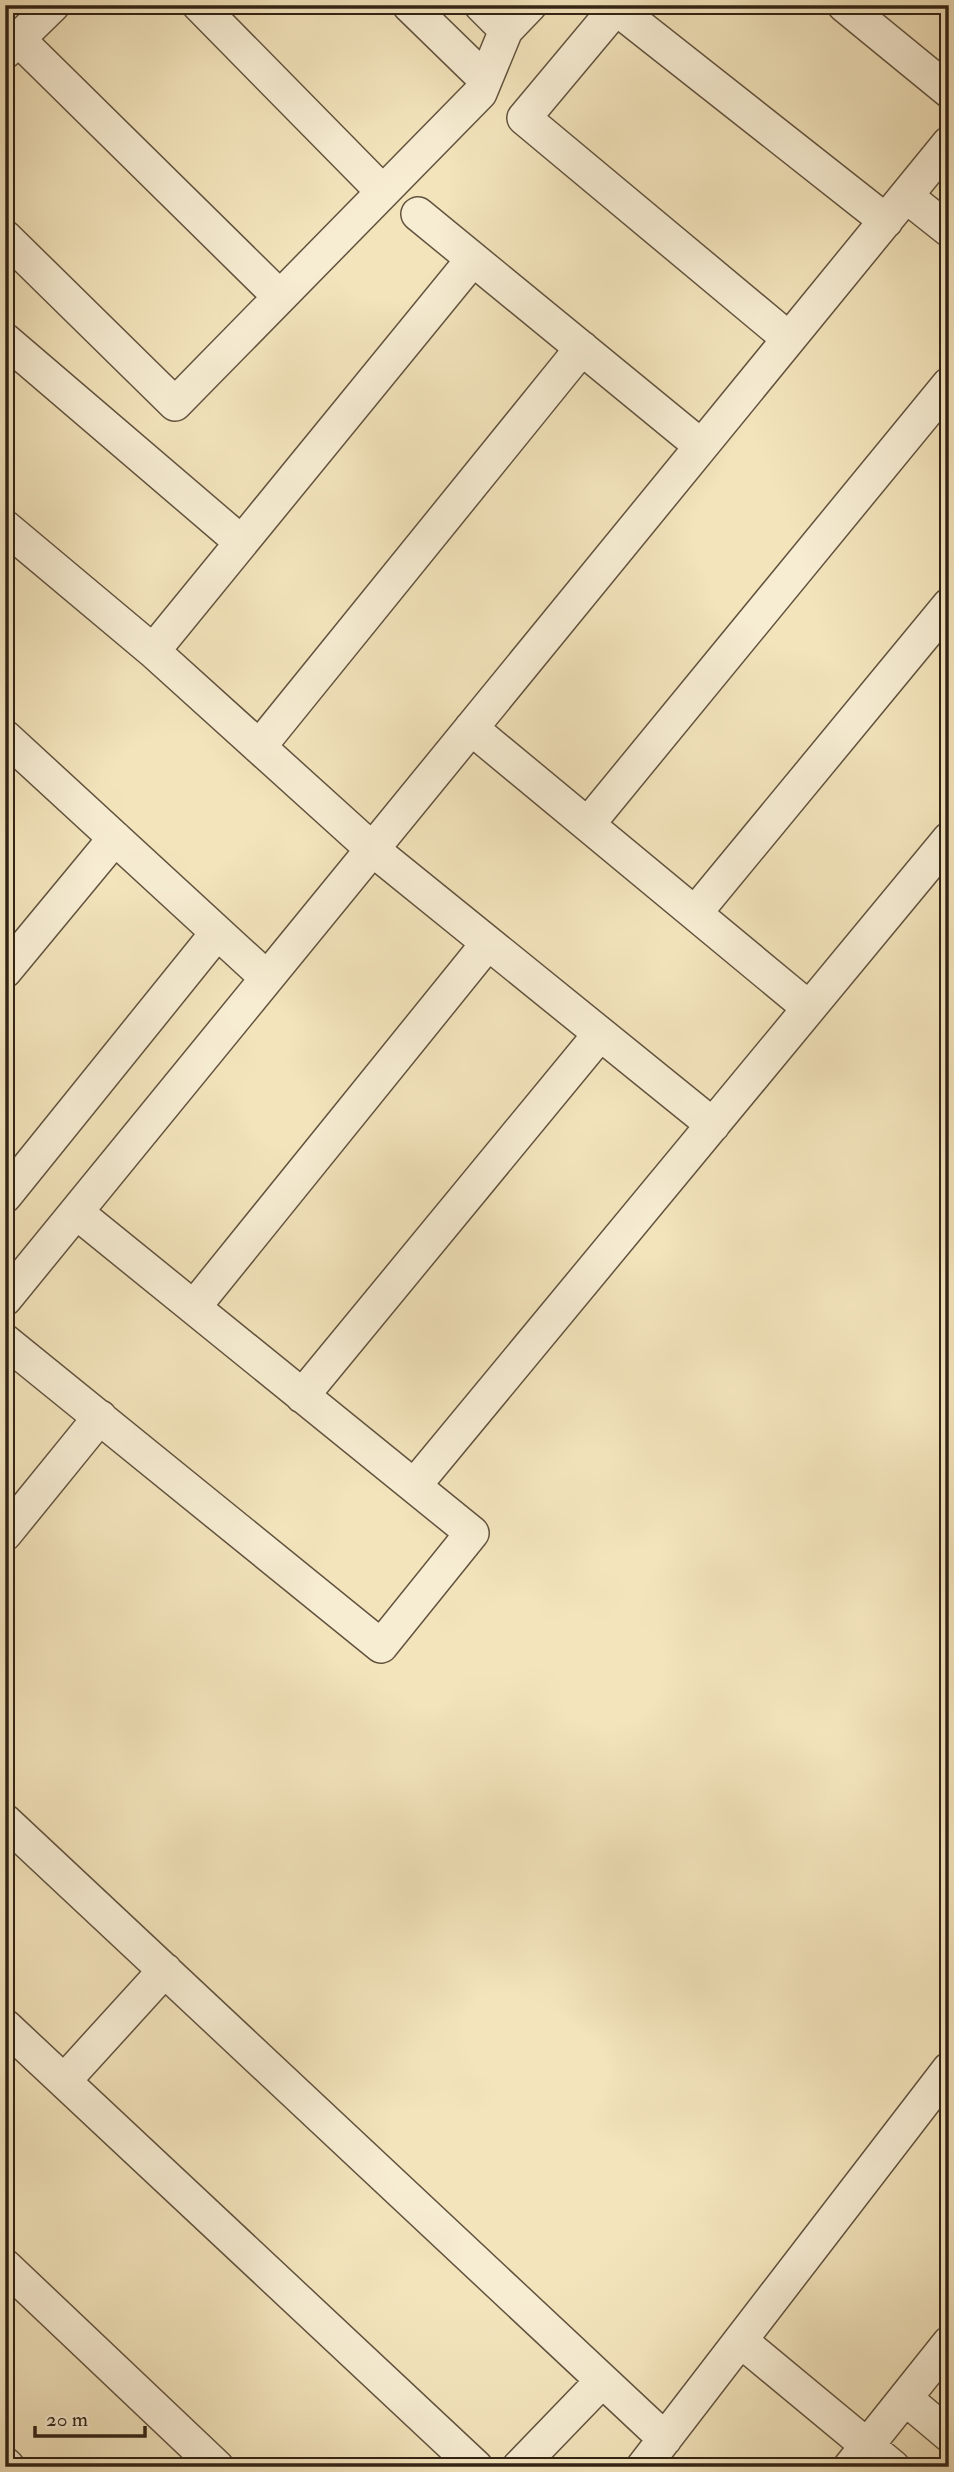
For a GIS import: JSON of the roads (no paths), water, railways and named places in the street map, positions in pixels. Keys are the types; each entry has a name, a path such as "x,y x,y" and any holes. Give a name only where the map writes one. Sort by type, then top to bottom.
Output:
{"street":[{"path":"53,5 12,46 280,297"},
{"path":"199,5 383,192"},
{"path":"409,5 485,79"},
{"path":"481,5 506,30"},
{"path":"5,237 175,404 480,93 506,30 530,5"},
{"path":"844,5 949,91"},
{"path":"789,339 524,118 617,8 896,208 949,230"},
{"path":"5,1299 949,143"},
{"path":"418,214 701,446"},
{"path":"152,651 473,259"},
{"path":"5,340 241,542"},
{"path":"259,747 582,348"},
{"path":"588,824 949,384"},
{"path":"5,527 152,651 372,849 713,1125"},
{"path":"695,913 949,605"},
{"path":"471,728 809,1008"},
{"path":"7,742 267,978"},
{"path":"5,971 115,838"},
{"path":"414,1486 949,839"},
{"path":"5,1196 217,933"},
{"path":"194,1307 488,943"},
{"path":"302,1396 600,1034"},
{"path":"5,1341 381,1646 472,1533 76,1212"},
{"path":"5,1534 100,1417"},
{"path":"5,1821 666,2439"},
{"path":"64,2081 164,1970"},
{"path":"5,2026 476,2467"},
{"path":"643,2467 949,2069"},
{"path":"5,2266 218,2467"},
{"path":"741,2341 859,2456 893,2467"},
{"path":"859,2456 949,2343"},
{"path":"519,2467 602,2381"},
{"path":"905,2398 949,2435"}]}
